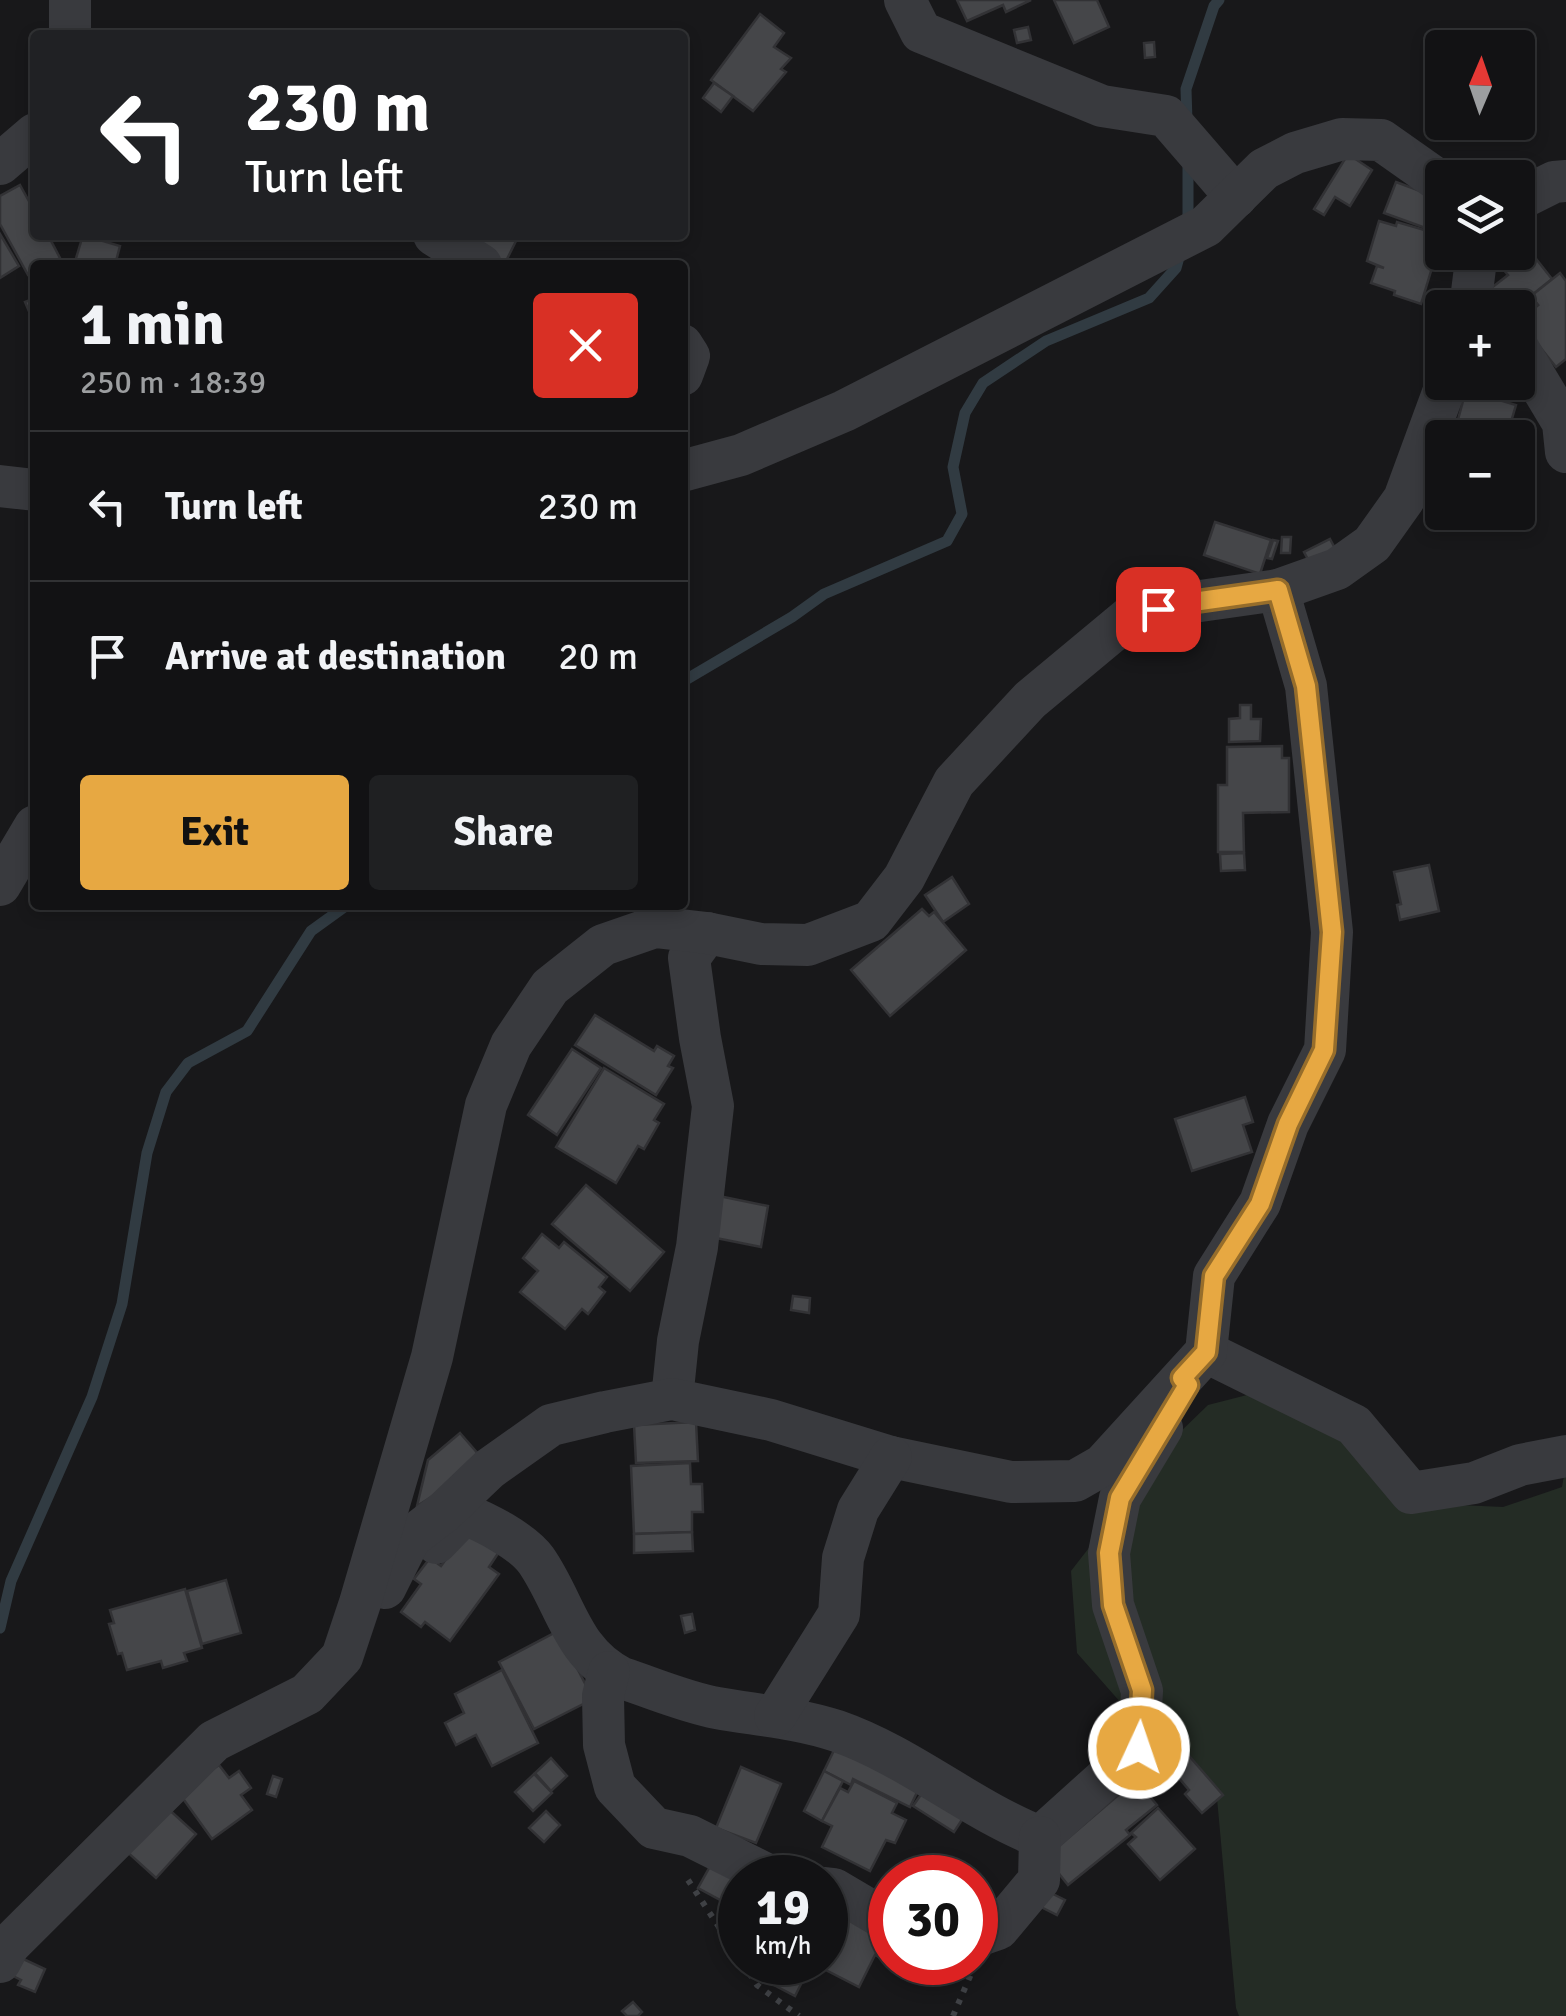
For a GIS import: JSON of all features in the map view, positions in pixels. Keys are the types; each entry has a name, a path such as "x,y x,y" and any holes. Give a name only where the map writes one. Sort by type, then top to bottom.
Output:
{"street":[{"path":"70,0 70,30"},
{"path":"905,0 921,32 1102,106 1166,116 1236,197"},
{"path":"0,164 30,138"},
{"path":"688,470 741,454 844,411 1206,226 1264,169 1295,152 1342,139 1381,140 1425,171"},
{"path":"442,240 473,260"},
{"path":"1535,376 1563,423 1566,452"},
{"path":"368,1604 432,1356 486,1105 510,1044 550,987 603,944 655,926 761,944 808,945 871,921 904,878 954,782 1030,700 1131,616 1186,603 1278,590 1337,569 1372,544 1404,499 1440,400"},
{"path":"0,486 30,489"},
{"path":"998,1929 1039,1880 1040,1836 1139,1748 1142,1690 1113,1605 1109,1553 1120,1498 1188,1385 1214,1276 1260,1204 1288,1124 1324,1050 1332,932 1306,686 1278,590"},
{"path":"0,885 30,834"},
{"path":"672,1399 678,1341 697,1248 713,1106 689,958 707,932"},
{"path":"1194,1365 1354,1425 1411,1494 1474,1483 1520,1465 1566,1456"},
{"path":"0,1962 9,1945 214,1741 307,1694 342,1657 368,1604 410,1538 489,1469 552,1425 672,1399 771,1420 891,1457 1011,1482 1075,1481 1103,1465 1194,1365"},
{"path":"775,1716 839,1614 843,1558 858,1510 891,1457"},
{"path":"368,1604 464,1514 490,1524 534,1557 586,1652 609,1672 712,1708 775,1716 836,1731 892,1756 1011,1825 1040,1836"},
{"path":"609,1672 603,1696 604,1745 615,1787 654,1828 690,1836 728,1855"}],"path":[{"path":"654,1828 718,1926"},
{"path":"758,1985 799,2016"}],"shaded area":[{"path":"1247,1395 1330,1428 1416,1503 1503,1507 1562,1487 1566,1464 1566,2016 1239,2016 1217,1798 1151,1737 1077,1653 1071,1571 1175,1437 1208,1405"}],"building":[{"path":"957,0 1031,0 1006,12 1003,5 967,21"},
{"path":"1054,0 1097,0 1109,27 1074,43"},
{"path":"760,14 784,33 774,47 791,58 781,69 786,72 753,111 711,80"},
{"path":"1028,27 1031,40 1017,43 1014,30"},
{"path":"1154,42 1155,57 1145,58 1144,43"},
{"path":"714,83 733,96 721,112 703,98"},
{"path":"1348,154 1372,170 1350,206 1335,197 1324,215 1314,209"},
{"path":"1396,182 1425,193 1425,228 1384,213"},
{"path":"20,185 30,203 30,240 51,240 60,258 30,260 28,275 0,224 0,196"},
{"path":"1379,221 1425,230 1425,270 1431,270 1421,304 1371,283 1377,266 1384,268 1367,261"},
{"path":"0,234 19,266 0,278"},
{"path":"82,240 120,246 116,260 76,260"},
{"path":"478,240 516,240 506,260 493,260 472,251"},
{"path":"1535,257 1552,279 1535,293 1491,290 1508,275 1504,270 1535,270"},
{"path":"1560,273 1566,281 1566,359 1556,367 1535,341 1535,293"},
{"path":"1463,400 1499,400 1516,405 1512,420 1458,420"},
{"path":"1215,522 1271,540 1260,574 1204,555"},
{"path":"1282,537 1291,537 1290,553 1281,553"},
{"path":"1330,539 1337,552 1311,565 1304,552"},
{"path":"1273,540 1278,541 1272,559 1267,558"},
{"path":"1240,705 1251,705 1251,719 1261,719 1260,741 1229,742 1229,719 1240,718"},
{"path":"1282,746 1282,758 1289,758 1289,812 1243,813 1244,852 1218,852 1218,785 1227,785 1227,747"},
{"path":"1244,853 1245,870 1221,871 1220,854"},
{"path":"1429,865 1439,911 1400,920 1394,872"},
{"path":"952,877 969,904 943,922 925,895"},
{"path":"922,909 929,916 934,912 966,950 890,1016 851,970"},
{"path":"595,1015 654,1051 657,1046 674,1056 668,1066 673,1068 656,1095 575,1045"},
{"path":"572,1049 601,1068 557,1135 528,1115"},
{"path":"604,1068 664,1104 654,1120 659,1123 644,1149 638,1146 616,1183 556,1147"},
{"path":"1245,1097 1253,1122 1243,1125 1252,1152 1192,1171 1175,1119"},
{"path":"586,1185 664,1252 630,1291 552,1224"},
{"path":"719,1196 768,1206 761,1247 711,1237"},
{"path":"542,1234 559,1248 564,1242 607,1277 599,1287 605,1292 588,1314 582,1309 565,1329 520,1292 538,1271 523,1258"},
{"path":"793,1296 810,1298 809,1313 791,1310"},
{"path":"696,1422 698,1461 636,1463 634,1425"},
{"path":"460,1433 486,1463 417,1506 428,1460"},
{"path":"690,1463 691,1484 702,1484 703,1512 692,1512 692,1532 634,1534 631,1466"},
{"path":"468,1529 499,1552 489,1567 499,1574 450,1641 425,1622 421,1627 401,1612 421,1584 414,1579 430,1558 441,1566"},
{"path":"692,1532 693,1551 634,1553 634,1534"},
{"path":"226,1580 241,1633 202,1644 187,1591"},
{"path":"185,1589 202,1648 184,1653 187,1661 163,1668 161,1661 127,1670 109,1624 114,1623 110,1610"},
{"path":"692,1614 695,1630 685,1633 681,1616"},
{"path":"558,1631 593,1699 534,1729 499,1662"},
{"path":"502,1670 538,1743 492,1766 476,1735 456,1745 445,1723 464,1713 455,1694"},
{"path":"838,1742 921,1784 910,1807 853,1779 851,1785 824,1771"},
{"path":"1184,1750 1223,1795 1202,1813 1167,1764"},
{"path":"551,1758 567,1776 551,1791 535,1773"},
{"path":"219,1765 229,1778 239,1771 251,1788 241,1795 252,1810 212,1839 179,1793"},
{"path":"741,1767 781,1784 756,1843 716,1828"},
{"path":"824,1771 843,1781 822,1821 804,1811"},
{"path":"534,1774 552,1793 533,1811 515,1792"},
{"path":"273,1776 282,1779 276,1797 267,1794"},
{"path":"1136,1780 1157,1805 1126,1830 1130,1835 1068,1885 1049,1861 1054,1850"},
{"path":"854,1781 897,1803 892,1813 906,1820 895,1843 886,1840 878,1855 868,1855 868,1870 848,1860 848,1855 822,1847 832,1826 822,1821 840,1788 848,1792"},
{"path":"927,1786 967,1812 954,1832 913,1806"},
{"path":"164,1805 196,1834 156,1878 125,1850"},
{"path":"1158,1808 1195,1849 1160,1880 1128,1844 1136,1837 1131,1833"},
{"path":"546,1811 560,1825 544,1842 529,1828"},
{"path":"713,1861 718,1864 718,1899 698,1888"},
{"path":"1047,1891 1065,1900 1057,1915 1039,1906"},
{"path":"848,1895 868,1914 868,1969 859,1987 848,1981"},
{"path":"19,1957 45,1969 35,1992 18,1985 21,1980 11,1975"},
{"path":"774,1985 800,1985 795,1996"},
{"path":"633,2002 642,2012 627,2016 622,2011"}],"waterway":[{"path":"1187,122 1186,89 1219,0"},
{"path":"1188,161 1188,222"},
{"path":"688,678 824,594 947,541 962,514 953,467 965,413 983,383 1046,341 1149,298 1176,268 1181,250"},
{"path":"0,1628 11,1581 92,1397 122,1304 147,1153 166,1092 188,1063 247,1031 311,931 340,910"}],"route":[{"path":"1139,1748 1142,1690 1113,1605 1109,1553 1120,1498 1188,1385 1182,1378 1206,1352 1214,1276 1260,1204 1288,1124 1324,1050 1332,932 1306,686 1278,590 1158,609"}]}
